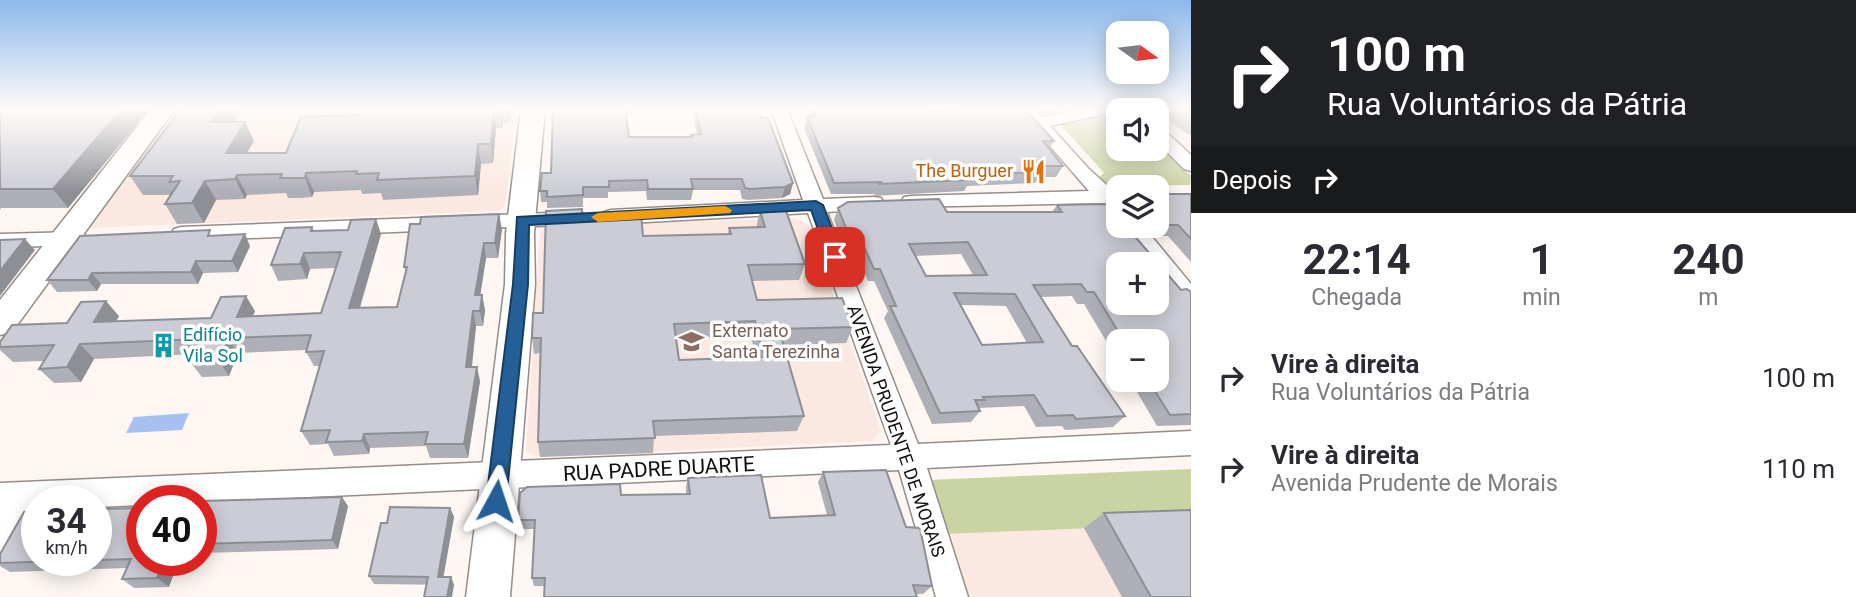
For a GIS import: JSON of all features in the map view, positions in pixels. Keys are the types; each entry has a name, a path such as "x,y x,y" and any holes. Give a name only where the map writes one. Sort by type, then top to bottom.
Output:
{"street":[{"path":"0,323 142,137"},
{"path":"488,597 498,477 520,284 522,221 530,137"},
{"name":"AVENIDA PRUDENTE DE MORAIS","path":"790,137 909,457 952,597"},
{"path":"1050,137 1081,172 1106,193"},
{"path":"1169,145 1191,165"},
{"path":"162,235 522,221 816,205 1106,200"},
{"path":"0,241 100,238"},
{"path":"1142,238 1191,300"},
{"name":"RUA PADRE DUARTE","path":"13,497 498,477 1191,443"},
{"path":"0,540 13,497"}],"shaded area":[{"path":"154,137 514,137 506,200 503,208 497,211 88,228 102,204"},
{"name":"Externato Santa Terezinha","path":"795,218 809,225 881,431 872,441 540,457 526,452 540,232 551,226"},
{"path":"1191,524 1191,597 967,597 946,534"}],"green space":[{"path":"1072,137 1106,137 1106,161 1169,161 1169,155 1191,176 1190,185 1169,185 1169,175 1106,175 1106,186 1097,179 1104,173"},
{"path":"1191,469 1191,524 946,534 929,480"}],"water":[{"path":"189,413 182,430 126,433 134,417"}],"building":[{"path":"0,137 98,137 53,189 0,189"},
{"path":"160,137 236,137 226,153 286,153 293,137 492,137 491,144 478,144 475,176 377,180 379,173 356,174 357,171 306,173 305,178 280,178 282,174 237,175 235,179 205,181 192,203 165,204 180,181 169,182 173,176 130,176"},
{"path":"552,137 775,137 793,183 785,187 750,189 745,188 742,179 691,179 693,189 648,189 647,180 609,181 609,187 583,187 583,195 547,197 547,191 540,191 542,173 551,173"},
{"path":"815,137 1050,137 1054,141 1043,141 1063,166 1037,166 1042,172 967,175 970,180 834,183"},
{"path":"1169,194 1191,194 1191,239 1178,225 1169,225"},
{"path":"939,199 947,212 1062,212 1057,205 1106,204 1106,238 1136,238 1148,252 1106,252 1106,312 1094,292 1087,292 1081,284 1033,285 1072,346 1077,346 1125,416 1076,419 1073,415 1047,416 1034,395 983,397 985,400 975,400 980,411 940,413 890,306 896,306 880,269 874,269 864,247 854,248 838,208 848,202","holes":["968,242 987,275 926,276 909,244","954,293 1015,294 1043,342 982,345"]},
{"name":"Externato Santa Terezinha","path":"582,209 582,215 641,214 643,236 731,234 729,228 765,227 760,211 786,211 805,264 748,265 757,300 842,298 853,327 779,329 804,416 653,421 655,438 538,442 541,338 532,338 533,313 543,313 546,211","holes":["755,321 764,357 679,360 674,324"]},
{"path":"499,214 495,243 484,243 475,295 482,295 480,311 473,311 466,367 477,367 464,444 425,444 428,432 364,434 362,441 326,442 330,430 301,431 324,351 306,352 311,335 228,338 219,361 191,363 202,339 80,344 67,367 39,369 54,345 0,347 0,342 12,325 67,323 81,302 106,301 94,322 211,318 221,297 246,296 237,317 321,313 341,252 304,253 300,264 271,265 285,228 312,227 311,231 348,230 351,220 376,219 349,308 397,307 407,267 404,267 410,224 420,224 421,217"},
{"path":"210,230 208,236 245,234 232,261 196,261 191,272 92,273 88,280 47,280 80,236"},
{"path":"25,239 0,271 0,240"},
{"path":"1169,276 1181,290 1187,289 1191,292 1191,414 1170,415 1156,392 1169,392 1169,329 1117,329 1108,315 1169,315"},
{"path":"886,470 906,527 920,528 932,586 913,585 917,597 544,597 545,578 532,578 535,520 518,520 520,493 527,487 620,484 621,495 690,494 688,478 761,475 770,518 835,515 823,472"},
{"path":"342,497 332,540 217,544 217,501"},
{"path":"390,507 450,508 438,577 451,577 447,597 424,597 428,577 369,576 381,523 387,523"},
{"path":"126,508 126,559 112,560 112,509"},
{"path":"1191,510 1191,597 1151,597 1104,513"},
{"path":"21,517 21,562 0,563 0,554"},
{"path":"126,570 126,576 158,576 157,578 122,579"}],"slow traffic":[{"path":"598,217 725,210"}],"place":[{"name":"The Burguer","path":"1033,171"},
{"name":"Externato Santa Terezinha","path":"692,341"},
{"name":"Edifício Vila Sol","path":"163,345"}],"route":[{"path":"496,501 520,284 522,221 816,205 835,257"}]}
